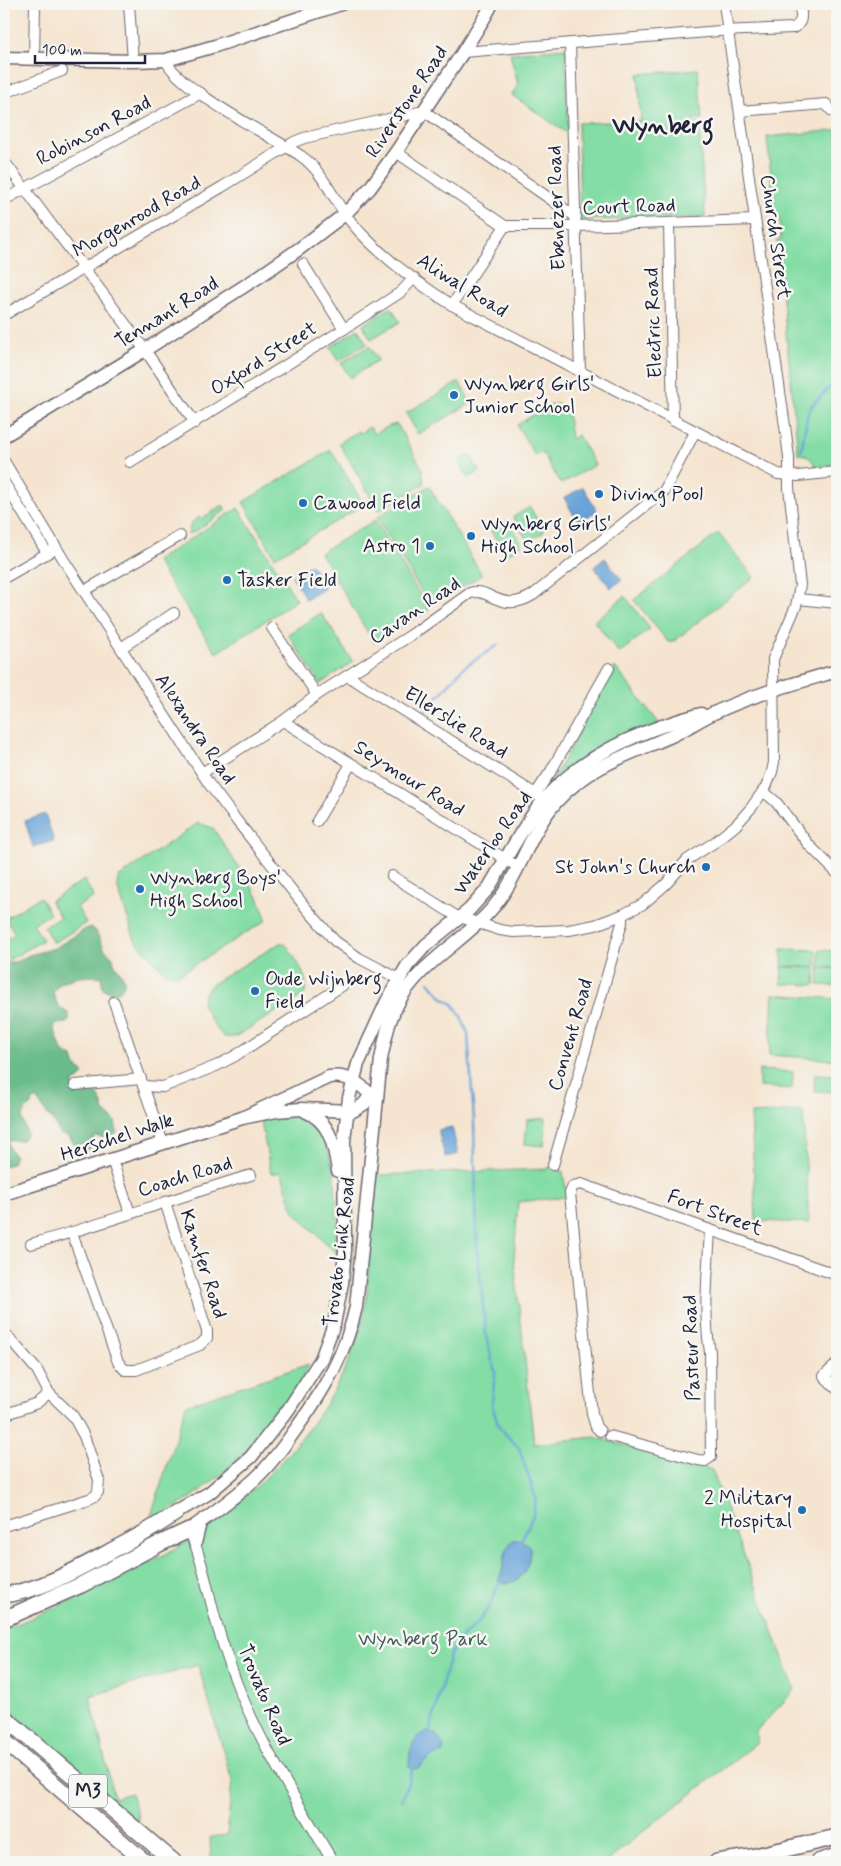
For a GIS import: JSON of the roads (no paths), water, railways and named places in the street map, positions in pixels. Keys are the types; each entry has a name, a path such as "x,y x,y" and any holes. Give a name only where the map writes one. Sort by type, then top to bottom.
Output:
{"highway":[{"path":"4,1595 26,1591 49,1583 97,1560 152,1530 178,1512"},
{"path":"152,1530 173,1524 194,1532"},
{"path":"4,1619 81,1585 159,1544 194,1532"},
{"name":"M3","path":"4,1717 174,1862"},
{"name":"M3","path":"4,1741 145,1862"},
{"path":"717,1862 761,1855 837,1837"},
{"path":"818,1862 837,1856"}],"main road":[{"path":"4,58 166,60 221,44 340,4"},
{"name":"Riverstone Road","path":"345,214 366,193 396,152 463,52 492,4"},
{"name":"Tennant Road","path":"4,436 145,350 278,264 345,214"},
{"name":"Waterloo Road","path":"405,982 414,957 461,917 488,888 533,815 541,796 574,772 608,750 664,727 691,717 713,712 773,690 837,671"},
{"name":"Waterloo Road","path":"405,982 478,924 497,903 547,814 563,795 582,779 610,762 692,726 713,712"},
{"name":"Trovato Link Road","path":"194,1532 255,1479 280,1451 317,1399 340,1357 352,1326 356,1307 381,1059 388,1029 405,982"},
{"name":"Trovato Link Road","path":"178,1512 209,1493 251,1457 288,1410 321,1360 334,1324 342,1283 345,1250 343,1160 347,1112 353,1080 365,1047 405,982"},
{"path":"372,1137 370,1121 379,1045 383,1034 388,1029"},
{"name":"Herschel Walk","path":"242,1118 322,1079 337,1076 353,1080"},
{"path":"353,1080 372,1095"},
{"path":"347,1112 359,1108 372,1095"},
{"path":"301,1109 319,1118 328,1131 334,1149 339,1187 344,1204"},
{"name":"Herschel Walk","path":"4,1194 242,1118 276,1111 301,1109 347,1112"},
{"path":"193,1503 194,1532"}],"street":[{"path":"34,59 35,4"},
{"path":"129,4 133,61"},
{"name":"Church Street","path":"392,876 456,916 505,931 569,930 590,926 622,915 643,904 666,884 687,860 715,842 736,825 763,791 771,775 774,762 773,666 775,652 798,599 800,577 791,517 789,458 786,433 724,4"},
{"path":"463,52 570,46 796,26 801,19 800,4"},
{"name":"Ebenezer Road","path":"570,46 580,372"},
{"name":"Aliwal Road","path":"166,60 168,67 174,73 201,93 237,118 308,162 345,214 362,234 414,278 452,305 778,474 798,476 837,472"},
{"path":"4,93 62,71"},
{"name":"Robinson Road","path":"4,200 201,93"},
{"path":"740,111 826,104 837,114"},
{"path":"424,111 576,222"},
{"name":"Morgenrood Road","path":"4,315 304,138 424,111"},
{"path":"396,152 505,226 452,305"},
{"path":"4,162 145,350 195,423"},
{"name":"Court Road","path":"505,226 576,222 669,224 755,220"},
{"name":"Electric Road","path":"669,224 673,421"},
{"path":"303,264 344,329"},
{"name":"Oxford Street","path":"130,462 344,329 401,292 414,278"},
{"name":"Cavan Road","path":"202,774 282,721 317,695 411,636 470,593 479,591 505,602 522,600 533,595 664,491 695,432"},
{"name":"Alexandra Road","path":"4,461 18,483 35,522 52,550 84,591 202,774 254,844 324,930 350,953 405,982"},
{"path":"18,483 6,486 35,522"},
{"path":"84,591 180,536"},
{"path":"4,578 52,550"},
{"path":"798,599 837,603"},
{"path":"121,648 174,612"},
{"path":"272,628 317,695"},
{"path":"541,796 552,771 609,668"},
{"name":"Ellerslie Road","path":"348,676 541,796"},
{"name":"Seymour Road","path":"282,721 518,867"},
{"path":"316,821 351,764"},
{"path":"763,791 776,802 809,845 837,873"},
{"name":"Convent Road","path":"553,1165 622,923 622,915"},
{"path":"75,1085 142,1082 163,1087 216,1066 235,1056 343,985"},
{"path":"114,1002 163,1143"},
{"name":"Coach Road","path":"112,1160 130,1213"},
{"name":"Coach Road","path":"31,1244 72,1233 251,1175"},
{"name":"Fort Street","path":"705,1461 605,1434 596,1427 592,1414 570,1193 573,1186 581,1184 837,1275"},
{"name":"Kamfer Road","path":"72,1233 118,1362 125,1370 136,1370 200,1345 207,1338 207,1331 165,1202"},
{"name":"Pasteur Road","path":"705,1461 711,1456 712,1451 707,1299 710,1230"},
{"path":"4,1332 37,1370 49,1393 73,1416 84,1436 95,1464 99,1487 95,1496 89,1499 4,1526"},
{"path":"837,1364 824,1376 837,1390"},
{"path":"4,1415 37,1403 49,1393"},
{"name":"Trovato Road","path":"194,1532 216,1622 231,1670 274,1762 333,1862"}],"water":[{"path":"583,487 597,511 578,522 564,498"},
{"path":"605,558 622,580 611,588 594,567"},
{"path":"311,564 325,588 306,600 292,576"},
{"path":"45,814 54,841 33,847 25,821"},
{"path":"452,1127 458,1154 445,1157 438,1130"},
{"path":"513,1540 521,1540 530,1547 529,1561 523,1574 518,1579 506,1583 498,1581 505,1555"},
{"path":"425,1732 436,1734 444,1747 442,1754 432,1756 418,1768 413,1769 409,1767 412,1747 417,1738"}],"waterway":[{"path":"801,451 808,413 812,405 837,380"},
{"path":"422,715 463,668 498,645"},
{"path":"429,982 442,997 453,1004 461,1016 468,1034 474,1120"},
{"path":"474,1122 477,1247 486,1335 495,1372 492,1405 499,1427 519,1448 536,1499 532,1518 521,1541"},
{"path":"429,1734 450,1655 459,1640 479,1621 489,1607 501,1579"},
{"path":"402,1800 413,1768"}],"place":[{"name":"Wynberg Girls' Junior School","path":"454,395"},
{"name":"Diving Pool","path":"599,494"},
{"name":"Cawood Field","path":"303,503"},
{"name":"Wynberg Girls' High School","path":"471,536"},
{"name":"Astro 1","path":"430,546"},
{"name":"Tasker Field","path":"227,580"},
{"name":"St John's Church","path":"706,867"},
{"name":"Wynberg Boys' High School","path":"140,889"},
{"name":"Oude Wijnberg Field","path":"255,991"},
{"name":"2 Military Hospital","path":"802,1510"}],"district":[{"name":"Wynberg","path":"663,126"}],"park label":[{"name":"Wynberg Park","path":"423,1639"}]}
